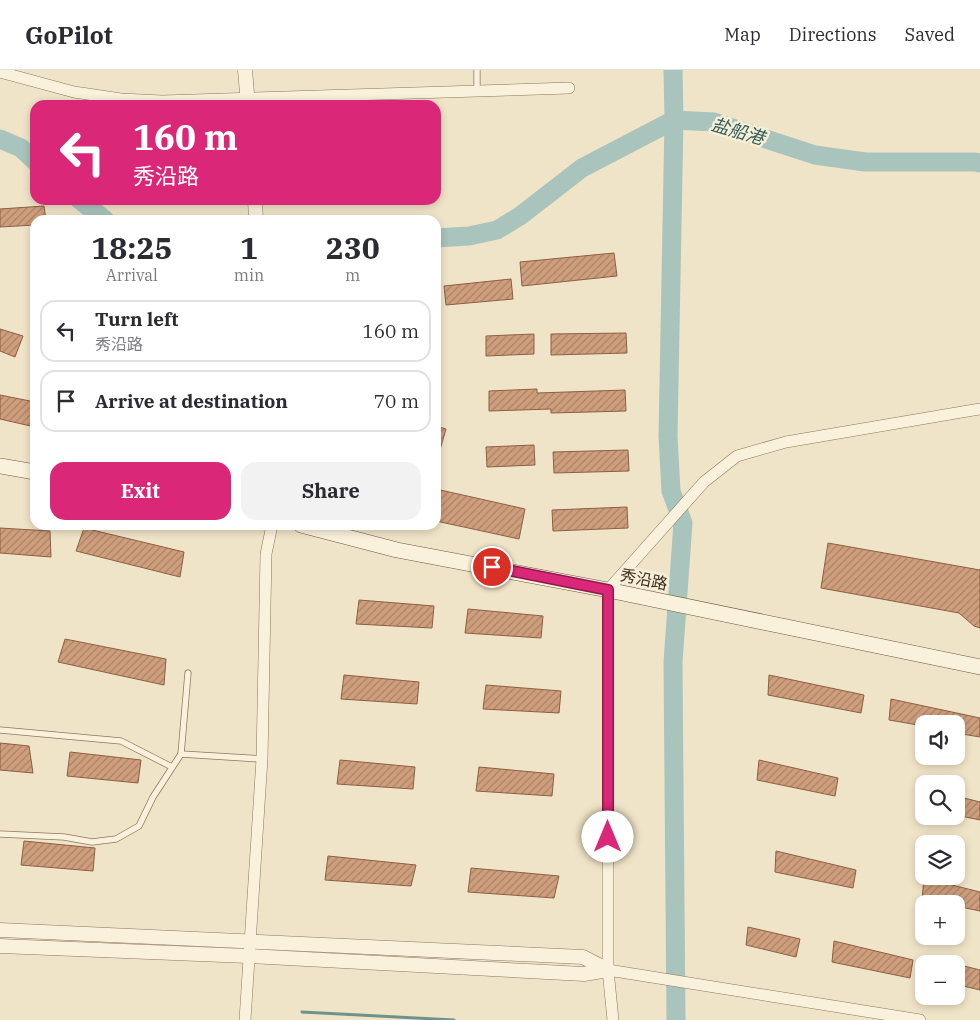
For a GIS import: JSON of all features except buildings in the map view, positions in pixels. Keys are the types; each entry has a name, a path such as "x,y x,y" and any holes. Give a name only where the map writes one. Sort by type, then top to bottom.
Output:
{"main road":[{"path":"0,466 30,471"},
{"name":"秀沿路","path":"320,530 397,550 608,590 980,668"}],"street":[{"path":"245,70 247,100"},
{"path":"0,72 74,92 142,100"},
{"path":"289,100 569,88"},
{"path":"613,1020 608,970 608,590 704,482 737,456 786,442 980,409"},
{"path":"245,1020 248,949 262,759 266,554 271,530"},
{"path":"0,930 584,974 608,970 920,1020"},
{"path":"0,946 248,949"}],"lane":[{"path":"477,70 477,91"},
{"path":"0,834 64,837 92,842 116,839 139,826 154,797 181,754 188,673"},
{"path":"0,730 121,741 172,767"},
{"path":"181,754 262,759"}],"waterway":[{"path":"673,70 674,120 668,436 671,491 683,523 673,662 676,1020"},
{"name":"盐船港","path":"441,238 469,236 497,230 520,216 582,168 674,120 714,122 815,155 865,162 980,163"},
{"name":"盐船港","path":"0,139 21,148 30,156"},
{"name":"盐船港","path":"86,205 99,215"},
{"path":"302,1012 454,1020"}],"route":[{"path":"492,567 608,590 608,837"}]}
